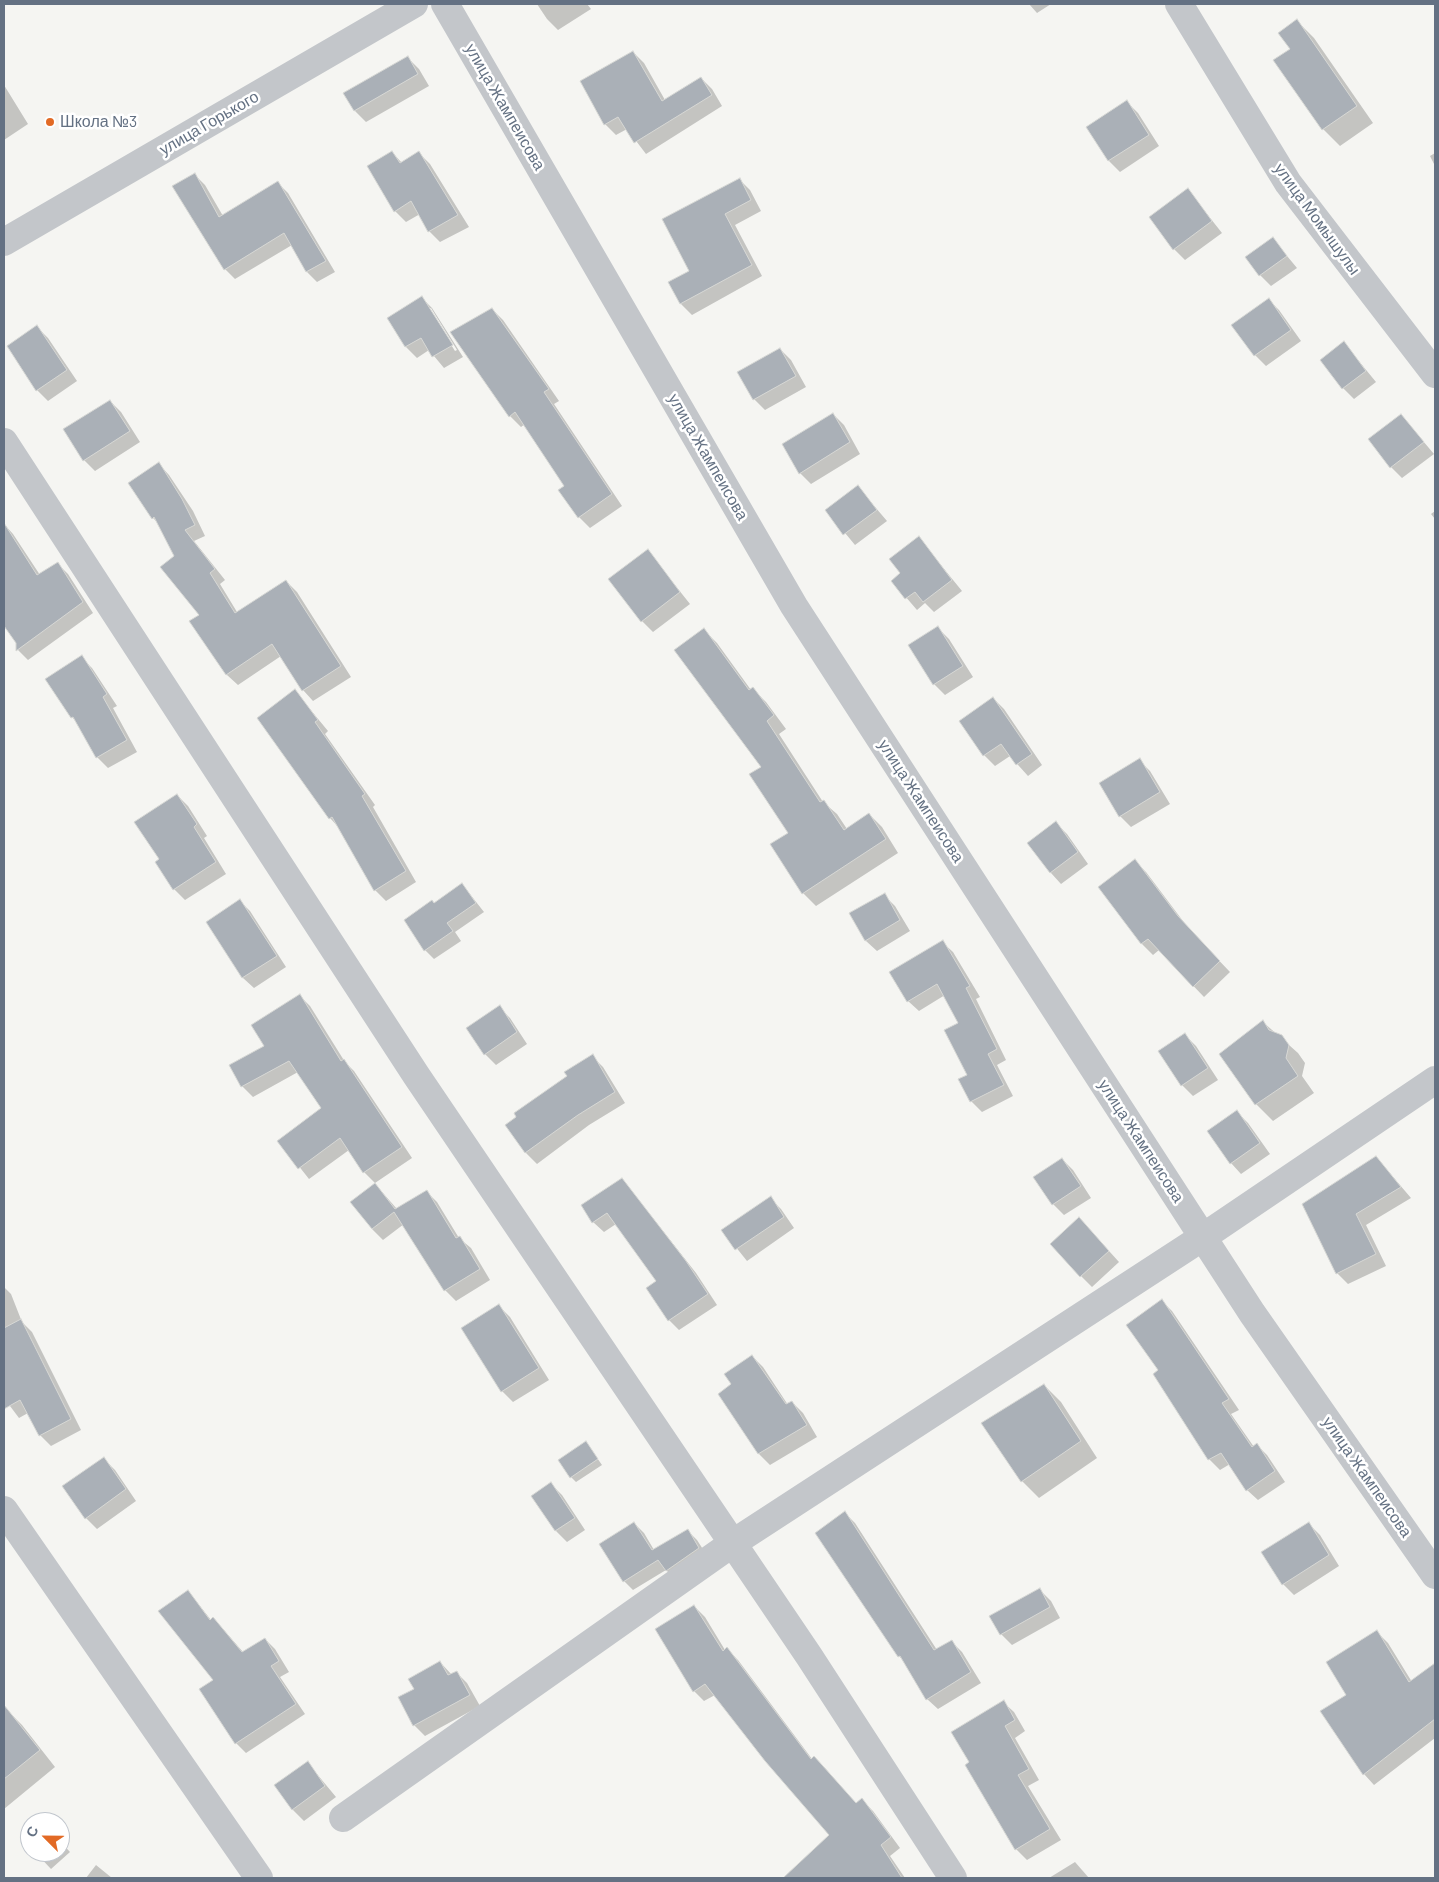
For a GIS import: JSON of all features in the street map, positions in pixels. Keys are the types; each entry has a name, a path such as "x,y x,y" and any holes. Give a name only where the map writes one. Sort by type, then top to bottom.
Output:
{"street":[{"name":"улица Горького","path":"4,242 414,4"},
{"name":"улица Жампеисова","path":"445,4 794,606 1252,1313 1435,1574"},
{"name":"улица Момышулы","path":"1179,4 1288,184 1435,374"},
{"path":"4,442 416,1075 814,1664 953,1878"},
{"path":"344,1818 733,1543 1203,1237 1435,1080"},
{"path":"4,1510 259,1878"}],"building":[{"path":"1297,19 1357,106 1322,130 1273,60 1290,49 1278,33"},
{"path":"633,51 662,101 701,77 712,95 634,143 618,117 604,125 580,81"},
{"path":"408,56 418,74 354,111 343,93"},
{"path":"1127,100 1149,135 1108,161 1086,127"},
{"path":"392,151 400,163 419,151 458,215 428,232 411,201 394,212 367,166"},
{"path":"195,173 219,217 278,181 326,261 306,272 284,233 224,270 172,186"},
{"path":"740,178 751,200 725,214 752,265 680,304 668,282 689,271 662,219"},
{"path":"1188,188 1212,221 1173,250 1149,217"},
{"path":"1273,237 1287,256 1259,276 1245,257"},
{"path":"422,296 453,345 432,357 421,338 405,347 387,318"},
{"path":"1269,298 1291,330 1254,356 1231,325"},
{"path":"492,308 549,389 544,392 612,494 578,518 558,490 564,486 515,412 509,417 450,332"},
{"path":"37,325 67,370 36,391 7,346"},
{"path":"1344,341 1366,371 1342,389 1320,360"},
{"path":"780,348 796,376 753,400 737,372"},
{"path":"110,400 130,431 83,461 63,429"},
{"path":"833,413 850,442 799,474 782,444"},
{"path":"1401,414 1424,442 1390,468 1368,439"},
{"path":"159,462 182,499 195,525 185,530 215,569 210,573 235,613 286,580 341,666 302,691 272,644 226,675 189,621 199,615 160,567 174,556 154,517 152,519 128,483"},
{"path":"858,485 877,510 843,535 825,510"},
{"path":"4,523 37,575 58,562 83,602 16,651 16,643 4,626"},
{"path":"919,536 952,580 923,602 915,592 905,599 891,581 900,573 889,559"},
{"path":"648,549 680,592 641,622 608,579"},
{"path":"938,626 963,666 933,685 908,645"},
{"path":"704,628 749,690 753,687 774,715 767,721 820,802 824,800 844,830 869,813 886,839 802,894 770,844 788,833 749,774 761,767 674,650"},
{"path":"82,655 107,694 103,697 127,740 96,758 73,717 71,718 45,679"},
{"path":"295,689 318,720 315,722 365,794 362,796 406,871 374,891 332,817 329,819 257,718"},
{"path":"993,697 1032,754 1016,765 1001,744 983,756 959,721"},
{"path":"1140,758 1160,792 1119,817 1099,783"},
{"path":"177,794 197,824 194,827 216,862 173,890 155,862 159,859 134,822"},
{"path":"1056,821 1078,852 1050,873 1027,843"},
{"path":"1135,859 1178,916 1220,961 1193,987 1148,939 1141,944 1098,887"},
{"path":"462,883 476,903 447,923 453,931 424,951 404,920 432,900 434,903"},
{"path":"885,893 900,920 865,941 849,913"},
{"path":"240,899 277,956 242,978 206,922"},
{"path":"943,940 970,986 966,988 997,1049 988,1054 1004,1085 970,1102 958,1079 967,1075 944,1030 958,1023 937,984 907,1002 889,972"},
{"path":"300,994 341,1061 344,1059 402,1147 363,1173 340,1138 298,1169 277,1141 321,1108 289,1061 241,1087 229,1065 264,1046 251,1025"},
{"path":"500,1005 517,1032 484,1055 466,1028"},
{"path":"1263,1020 1269,1030 1282,1035 1289,1045 1286,1058 1298,1076 1255,1105 1219,1054"},
{"path":"1185,1033 1208,1068 1181,1086 1158,1051"},
{"path":"593,1054 615,1092 578,1115 525,1153 505,1125 516,1117 514,1113 567,1076 564,1072"},
{"path":"1237,1110 1260,1143 1230,1164 1207,1131"},
{"path":"1376,1156 1401,1187 1356,1214 1376,1254 1336,1274 1302,1204"},
{"path":"1062,1158 1081,1186 1052,1205 1033,1177"},
{"path":"622,1178 686,1261 708,1294 668,1321 646,1288 656,1281 607,1213 592,1223 581,1205"},
{"path":"375,1183 395,1209 427,1190 456,1238 460,1236 480,1269 444,1291 394,1212 372,1229 350,1202"},
{"path":"771,1196 784,1217 735,1250 721,1230"},
{"path":"1079,1217 1109,1251 1080,1277 1050,1244"},
{"path":"1162,1299 1229,1399 1222,1403 1252,1447 1257,1443 1275,1471 1246,1491 1221,1453 1208,1460 1153,1374 1158,1370 1126,1325"},
{"path":"499,1304 539,1368 501,1392 461,1328"},
{"path":"21,1319 71,1419 39,1436 20,1400 4,1409 4,1328"},
{"path":"752,1355 786,1404 792,1401 807,1425 758,1454 718,1394 731,1384 724,1374"},
{"path":"1044,1384 1081,1441 1021,1482 981,1423"},
{"path":"586,1441 598,1459 570,1478 558,1460"},
{"path":"104,1457 126,1489 85,1519 62,1486"},
{"path":"551,1482 575,1518 555,1531 531,1496"},
{"path":"845,1511 934,1650 952,1640 971,1672 926,1700 900,1656 898,1657 815,1533"},
{"path":"634,1522 652,1550 688,1529 699,1548 666,1571 658,1560 623,1582 599,1544"},
{"path":"1309,1522 1329,1555 1282,1585 1261,1552"},
{"path":"1040,1588 1050,1607 1000,1635 989,1616"},
{"path":"188,1590 210,1620 213,1617 242,1652 265,1638 279,1661 271,1666 296,1704 235,1744 199,1689 213,1680 158,1611"},
{"path":"694,1605 723,1651 727,1647 811,1759 814,1756 856,1803 862,1798 891,1837 881,1845 902,1878 783,1878 829,1835 765,1761 705,1684 693,1692 655,1629"},
{"path":"1377,1630 1409,1682 1435,1663 1435,1719 1363,1775 1320,1711 1346,1695 1326,1662"},
{"path":"440,1661 448,1675 457,1671 470,1695 413,1726 398,1697 414,1689 408,1679"},
{"path":"1004,1700 1015,1720 1005,1726 1029,1769 1018,1775 1050,1829 1015,1850 965,1765 969,1762 951,1732"},
{"path":"4,1705 40,1750 4,1779"},
{"path":"308,1761 325,1786 292,1810 274,1785"}],"place":[{"name":"Школа №3","path":"50,122"}]}
